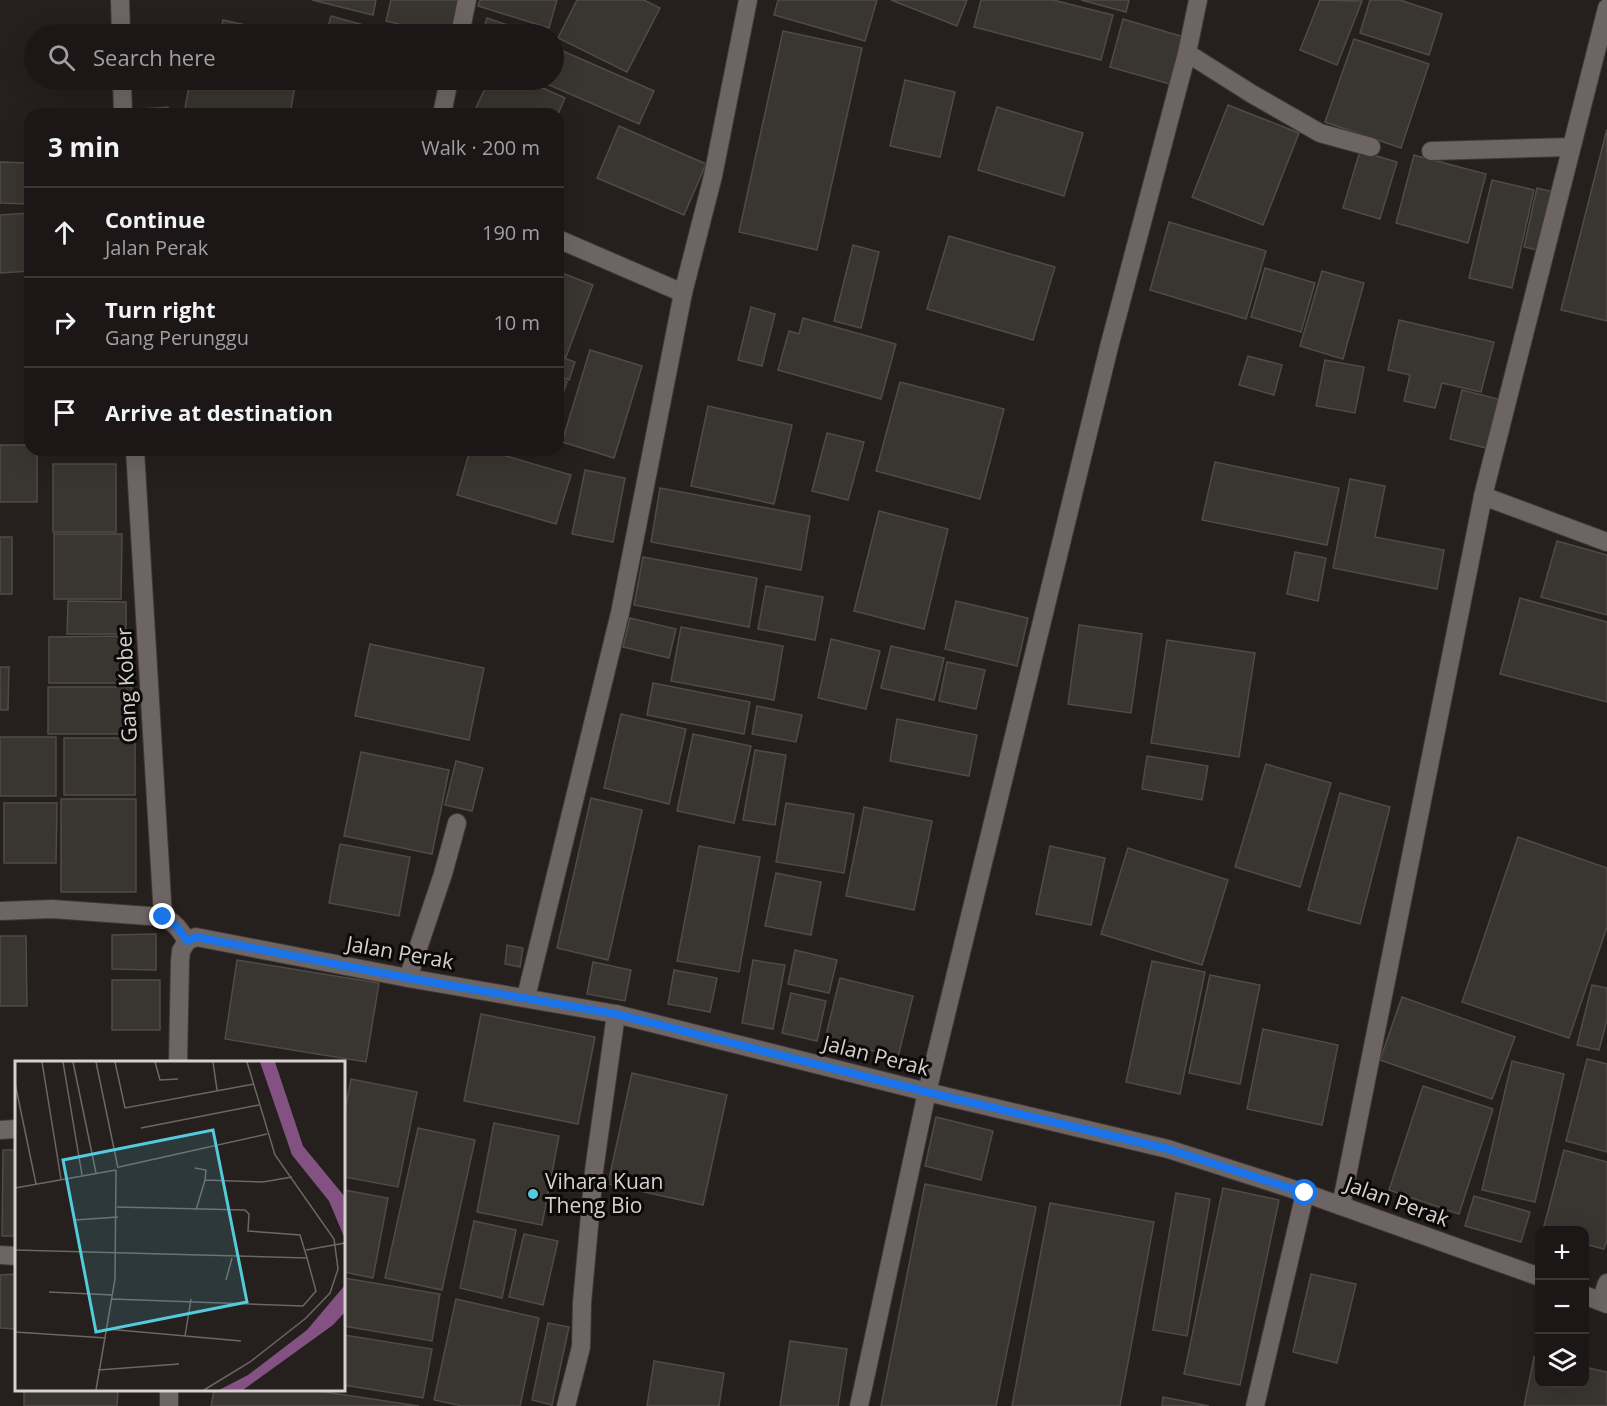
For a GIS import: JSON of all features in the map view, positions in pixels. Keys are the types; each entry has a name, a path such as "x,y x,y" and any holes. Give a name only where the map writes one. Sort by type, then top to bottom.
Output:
{"street":[{"path":"120,0 121,24"},
{"path":"462,24 467,0"},
{"path":"526,997 620,613 683,293 713,176 748,0"},
{"path":"859,1406 927,1092 1109,347 1187,52 1198,0"},
{"path":"1341,1206 1483,496 1607,8"},
{"path":"1187,52 1252,94 1320,133 1371,147"},
{"path":"122,90 123,108"},
{"path":"443,108 447,90"},
{"path":"1431,151 1571,147"},
{"path":"564,242 683,293"},
{"name":"Gang Kober","path":"135,456 163,917"},
{"path":"1483,496 1607,542"},
{"path":"408,978 440,885 457,823"},
{"path":"0,911 52,909 163,917 177,925 187,941 181,951 180,961 178,1061"},
{"name":"Jalan Perak","path":"187,941 196,937 408,978 616,1014 927,1092 1168,1149 1305,1193 1535,1276"},
{"path":"566,1406 580,1347 594,1171 616,1014"},
{"path":"0,1130 15,1129"},
{"path":"1255,1406 1305,1193"},
{"path":"1598,1300 1607,1283"}],"building":[{"path":"312,0 376,0 373,15"},
{"path":"391,0 465,0 459,24 398,24 386,21"},
{"path":"480,0 557,0 550,24 536,24 478,6"},
{"path":"577,0 644,0 660,8 627,72 564,41 564,26"},
{"path":"778,0 877,0 865,41 774,15"},
{"path":"891,0 967,0 957,26"},
{"path":"981,0 1053,0 1113,15 1101,60 974,27"},
{"path":"1081,0 1129,0 1126,12"},
{"path":"1320,0 1362,1 1337,65 1300,50"},
{"path":"1370,0 1400,0 1442,14 1429,55 1360,33"},
{"path":"331,16 360,24 329,24"},
{"path":"487,18 505,24 485,24"},
{"path":"1123,19 1184,37 1170,84 1110,67"},
{"path":"223,20 241,24 222,24"},
{"path":"783,31 862,48 817,250 739,232"},
{"path":"1354,39 1429,64 1401,148 1325,122"},
{"path":"564,52 654,91 639,124 560,90 564,90"},
{"path":"905,80 955,92 940,157 890,146"},
{"path":"188,90 294,90 291,108 185,108"},
{"path":"484,90 547,90 565,98 561,108 476,108"},
{"path":"1228,105 1299,133 1263,225 1192,197"},
{"path":"997,107 1083,133 1064,196 978,170"},
{"path":"619,126 706,164 684,215 597,178"},
{"path":"1607,129 1607,321 1561,310"},
{"path":"1360,151 1397,162 1380,219 1343,208"},
{"path":"1414,155 1486,174 1468,243 1396,223"},
{"path":"0,162 24,163 24,204 0,203"},
{"path":"1492,180 1534,190 1512,288 1469,278"},
{"path":"1537,188 1554,192 1542,251 1524,247"},
{"path":"24,213 24,271 0,273 0,215"},
{"path":"1169,222 1266,251 1246,319 1150,290"},
{"path":"949,236 1055,267 1033,340 927,309"},
{"path":"853,245 879,252 861,328 834,321"},
{"path":"1265,268 1315,283 1301,332 1251,317"},
{"path":"1322,271 1364,283 1343,359 1300,346"},
{"path":"564,274 593,285 566,357 564,356"},
{"path":"751,307 775,314 762,366 738,360"},
{"path":"803,318 896,344 881,399 778,370 789,331 799,334"},
{"path":"1399,320 1494,342 1481,392 1442,383 1435,408 1404,401 1410,375 1388,370"},
{"path":"590,350 642,366 614,458 564,443 564,435"},
{"path":"1248,356 1282,365 1274,395 1239,385"},
{"path":"564,358 575,362 569,380 564,378"},
{"path":"1325,360 1364,367 1355,413 1316,406"},
{"path":"900,382 1004,409 980,499 876,471"},
{"path":"1462,390 1502,400 1490,449 1450,439"},
{"path":"708,406 792,425 774,504 691,486"},
{"path":"827,433 864,442 848,500 812,491"},
{"path":"0,445 24,445 24,456 37,456 37,502 0,502"},
{"path":"468,456 506,456 571,475 556,524 457,495"},
{"path":"1215,462 1339,488 1327,545 1202,520"},
{"path":"53,464 116,464 116,532 53,532"},
{"path":"585,470 625,478 613,542 572,534"},
{"path":"1350,479 1385,486 1375,537 1444,550 1437,589 1333,568"},
{"path":"660,488 810,516 801,570 651,542"},
{"path":"879,511 948,529 924,629 854,611"},
{"path":"54,534 122,534 121,599 54,599"},
{"path":"0,537 12,537 12,594 0,594"},
{"path":"1557,541 1607,555 1607,615 1541,597"},
{"path":"1295,552 1326,558 1318,601 1287,594"},
{"path":"643,557 757,578 749,627 634,605"},
{"path":"766,586 823,597 815,640 758,629"},
{"path":"1520,598 1607,622 1607,702 1500,674"},
{"path":"68,601 126,602 126,634 67,634"},
{"path":"956,601 1028,618 1017,666 945,649"},
{"path":"630,618 676,629 669,658 623,647"},
{"path":"1079,625 1142,634 1131,713 1068,704"},
{"path":"681,627 783,646 774,700 671,681"},
{"path":"128,636 128,683 49,683 49,637"},
{"path":"831,639 880,651 866,709 818,698"},
{"path":"1167,640 1255,653 1239,757 1151,743"},
{"path":"370,644 484,668 469,740 355,716"},
{"path":"891,646 944,658 934,700 881,688"},
{"path":"947,662 985,670 976,709 939,701"},
{"path":"0,667 9,667 8,710 0,710"},
{"path":"653,683 750,702 744,734 647,715"},
{"path":"48,687 132,687 131,734 48,734"},
{"path":"757,706 802,715 796,742 752,734"},
{"path":"621,714 686,729 669,804 604,788"},
{"path":"897,719 977,735 969,776 890,761"},
{"path":"693,734 751,746 734,823 677,811"},
{"path":"0,737 56,737 56,796 0,796"},
{"path":"64,738 135,738 135,795 64,795"},
{"path":"755,750 786,755 775,825 743,820"},
{"path":"361,752 449,770 432,854 344,836"},
{"path":"1147,756 1208,766 1202,800 1142,789"},
{"path":"456,761 483,768 472,811 445,805"},
{"path":"1266,764 1331,783 1300,887 1235,867"},
{"path":"1340,793 1390,807 1360,924 1308,910"},
{"path":"591,798 642,810 608,960 557,948"},
{"path":"61,799 136,799 136,892 61,892"},
{"path":"4,803 57,803 56,863 4,863"},
{"path":"786,803 854,814 844,873 776,862"},
{"path":"864,807 932,821 914,910 846,896"},
{"path":"1518,837 1607,868 1607,927 1569,1038 1462,1002"},
{"path":"340,844 410,857 399,916 329,903"},
{"path":"699,846 760,857 739,972 677,961"},
{"path":"1050,846 1105,858 1091,925 1036,914"},
{"path":"1128,848 1228,880 1202,965 1101,934"},
{"path":"776,873 821,882 811,935 765,926"},
{"path":"156,934 156,970 112,969 112,935"},
{"path":"0,936 26,936 27,1006 0,1006"},
{"path":"507,945 523,948 520,967 505,964"},
{"path":"795,950 837,960 829,993 788,984"},
{"path":"237,960 379,983 366,1062 225,1039"},
{"path":"753,960 785,965 773,1029 742,1023"},
{"path":"1152,961 1205,972 1180,1094 1126,1082"},
{"path":"593,962 631,970 625,1001 587,994"},
{"path":"674,970 717,978 710,1012 668,1004"},
{"path":"1210,975 1260,985 1240,1084 1189,1073"},
{"path":"840,978 913,996 898,1057 825,1039"},
{"path":"112,980 160,980 160,1030 112,1030"},
{"path":"1592,985 1607,988 1607,1020 1599,1050 1577,1045"},
{"path":"791,993 826,1001 817,1041 782,1033"},
{"path":"1402,997 1515,1037 1492,1099 1380,1060"},
{"path":"481,1014 595,1037 578,1124 464,1101"},
{"path":"1263,1029 1338,1045 1322,1125 1247,1109"},
{"path":"1587,1059 1607,1064 1607,1152 1566,1141"},
{"path":"1512,1061 1564,1074 1535,1202 1482,1190"},
{"path":"632,1073 727,1095 703,1205 608,1184"},
{"path":"351,1079 417,1092 398,1187 345,1177 345,1110"},
{"path":"1423,1086 1493,1109 1459,1214 1389,1190"},
{"path":"936,1117 993,1131 981,1180 925,1166"},
{"path":"494,1123 559,1136 542,1225 477,1212"},
{"path":"418,1128 475,1140 442,1290 385,1278"},
{"path":"3,1150 15,1150 15,1236 2,1236"},
{"path":"1564,1150 1607,1162 1607,1240 1604,1249 1589,1245 1589,1226 1544,1226"},
{"path":"925,1184 1036,1207 996,1406 881,1406"},
{"path":"1223,1188 1279,1200 1240,1385 1184,1374"},
{"path":"345,1190 388,1198 373,1278 345,1272"},
{"path":"1176,1193 1210,1199 1187,1336 1153,1330"},
{"path":"1474,1196 1530,1212 1521,1242 1465,1226"},
{"path":"1050,1203 1154,1222 1120,1406 1012,1406"},
{"path":"474,1221 516,1230 502,1298 460,1288"},
{"path":"524,1234 558,1241 543,1305 509,1297"},
{"path":"15,1274 15,1329 0,1328 0,1275"},
{"path":"1311,1274 1356,1284 1337,1363 1293,1352"},
{"path":"345,1278 440,1294 432,1341 345,1326"},
{"path":"456,1299 539,1318 520,1406 462,1406 434,1400"},
{"path":"548,1323 569,1327 552,1405 532,1400"},
{"path":"345,1335 432,1349 423,1398 345,1385"},
{"path":"790,1341 847,1349 838,1406 780,1406"},
{"path":"1534,1357 1535,1388 1589,1388 1589,1368 1607,1372 1607,1406 1524,1406"},
{"path":"654,1361 724,1373 719,1406 647,1406"},
{"path":"24,1391 118,1391 117,1406 24,1406"},
{"path":"214,1391 319,1391 419,1406 211,1406"},
{"path":"1163,1397 1209,1406 1162,1406"}],"place":[{"name":"Vihara Kuan Theng Bio","path":"533,1194"}],"route":[{"path":"163,917 177,925 187,941 196,937 408,978 616,1014 927,1092 1168,1149 1305,1193"}]}
